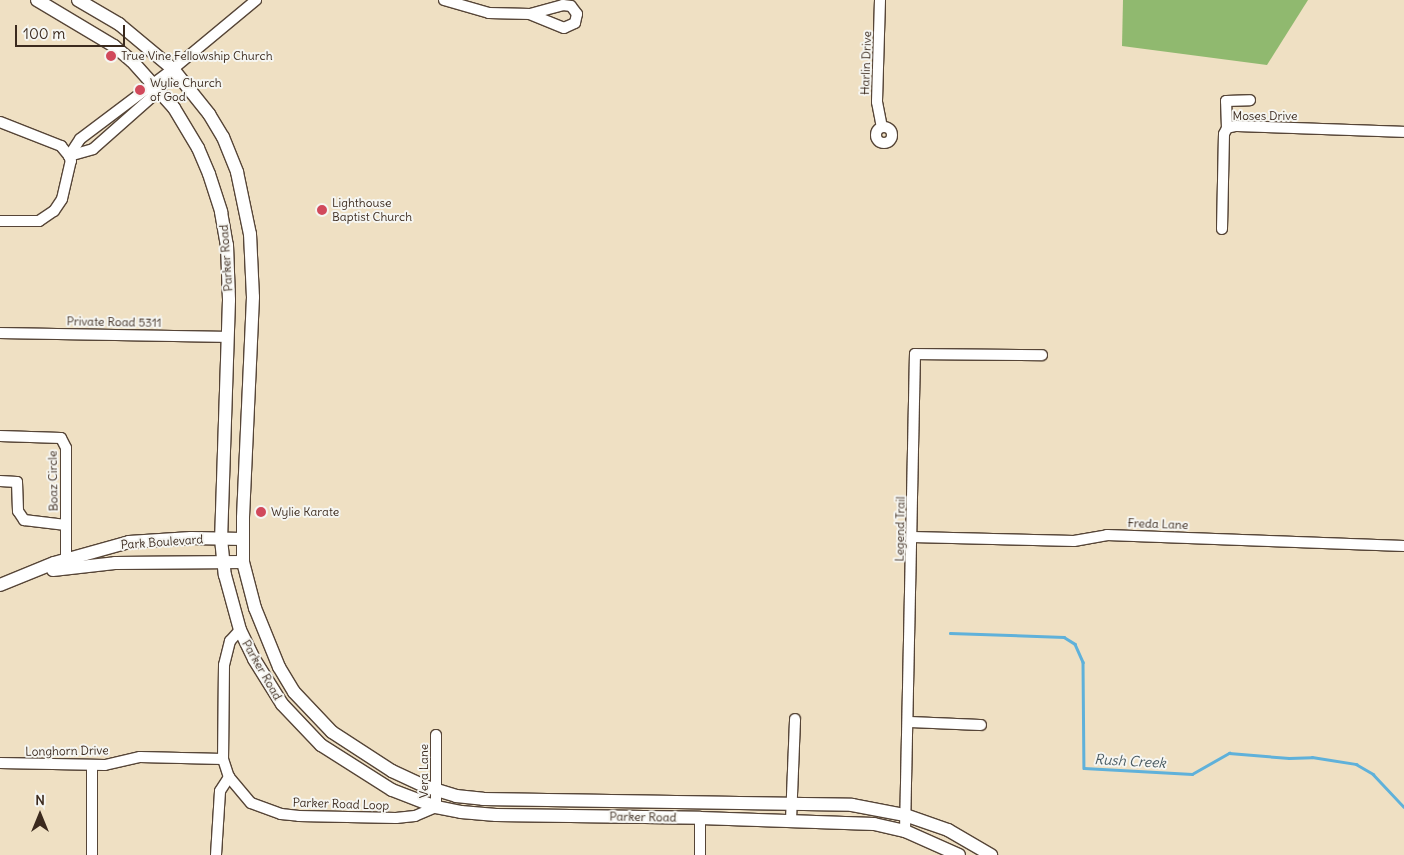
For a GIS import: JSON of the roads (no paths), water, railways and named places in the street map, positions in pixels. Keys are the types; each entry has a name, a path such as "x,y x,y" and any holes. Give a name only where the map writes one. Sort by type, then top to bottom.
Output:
{"main road":[{"name":"Parker Road","path":"37,0 114,46 132,61 174,108 191,135 209,174 221,212 227,245 227,337 221,539 223,561 240,630 282,704 321,745 392,790 436,807 496,815 791,820 874,824 905,831 960,855"},
{"name":"Parker Road","path":"78,0 119,24 173,68 209,114 223,138 237,172 250,234 253,296 243,539 244,562 255,608 279,667 294,692 332,732 392,771 456,796 483,799 852,805 905,815 948,830 991,855"},
{"name":"Park Boulevard","path":"0,585 66,559 129,542 191,538 243,539"},
{"name":"Park Boulevard","path":"26,574 116,563 244,562"}],"street":[{"path":"70,156 80,140 151,83 173,68 256,0"},
{"path":"444,0 488,13 530,14"},
{"name":"Harlin Drive","path":"880,0 877,102 882,127"},
{"path":"70,156 93,149 153,96 151,83"},
{"path":"1227,128 1226,101 1250,100"},
{"path":"0,122 61,146 70,156 71,161 62,199 54,212 39,221 0,221"},
{"name":"Moses Drive","path":"1222,229 1224,134 1227,128 1235,126 1404,132"},
{"name":"Private Road 5311","path":"0,333 227,337"},
{"name":"Legend Trail","path":"905,831 916,354 1042,355"},
{"name":"Boaz Circle","path":"0,436 61,438 66,448 66,559"},
{"name":"Boaz Circle","path":"0,481 16,482 18,511 24,520 66,525"},
{"name":"Freda Lane","path":"912,537 1074,541 1107,534 1404,546"},
{"name":"Parker Road Loop","path":"240,630 230,641 224,665 223,759 229,777 251,803 281,814 408,818 436,807"},
{"path":"791,820 795,718"},
{"path":"909,722 981,725"},
{"name":"Vera Lane","path":"436,735 436,807"},
{"name":"Longhorn Drive","path":"0,763 105,765 140,757 223,759"},
{"path":"92,765 92,855"},
{"path":"216,855 220,791 229,777"},
{"path":"700,818 700,855"}],"waterway":[{"name":"Rush Creek","path":"950,633 1064,637 1075,644 1083,662 1084,768 1192,774 1229,753 1289,758 1312,757 1356,764 1373,774 1404,807"}],"place":[{"name":"True Vine Fellowship Church","path":"111,56"},
{"name":"Wylie Church of God","path":"140,90"},
{"name":"Lighthouse Baptist Church","path":"322,210"},
{"name":"Wylie Karate","path":"261,512"}]}
